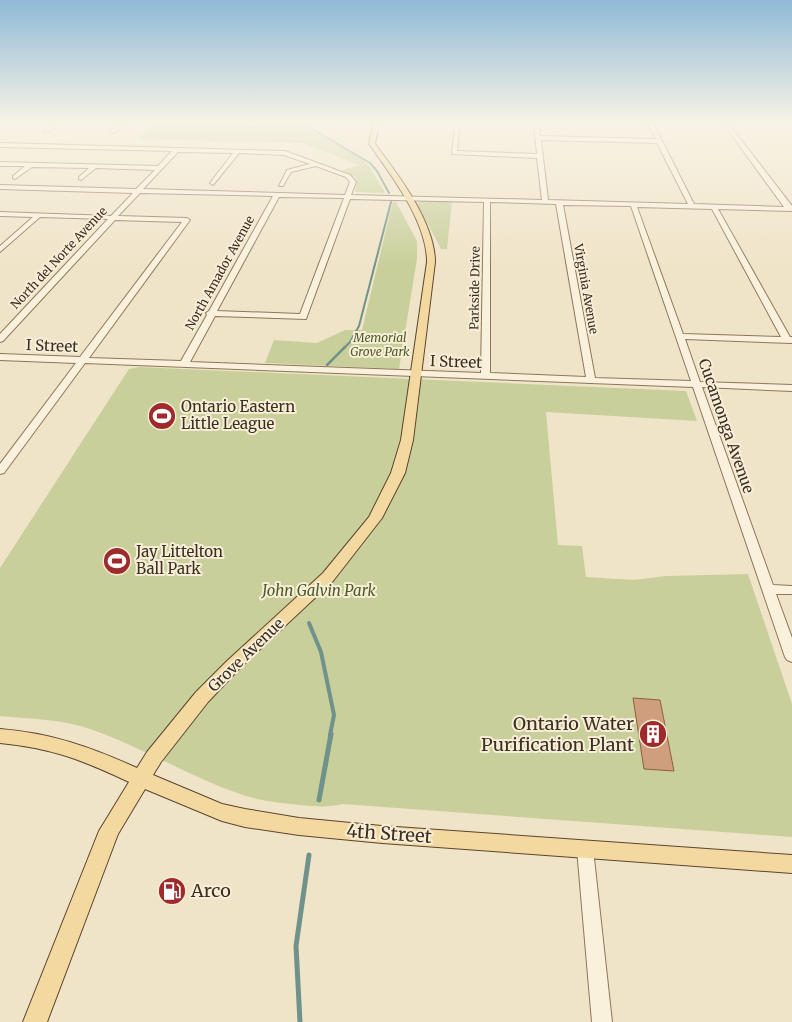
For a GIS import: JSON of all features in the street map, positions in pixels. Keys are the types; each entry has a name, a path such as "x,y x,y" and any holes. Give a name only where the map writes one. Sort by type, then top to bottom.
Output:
{"main road":[{"name":"Grove Avenue","path":"35,1022 109,831 140,778 157,753 202,697 233,664 328,577 375,518 398,473 407,440 432,262 431,249 424,227 391,171"},
{"name":"4th Street","path":"0,736 70,748 216,810 268,822 317,828 792,864"}],"street":[{"path":"15,177 23,171"},
{"path":"81,178 90,171"},
{"name":"North del Norte Avenue","path":"0,339 155,171"},
{"path":"213,183 223,171"},
{"path":"281,184 290,171"},
{"path":"210,313 303,317 353,182 348,176 334,171"},
{"path":"541,171 545,202"},
{"path":"674,171 692,206"},
{"path":"761,171 787,206 792,209"},
{"path":"0,187 792,209"},
{"name":"North Amador Avenue","path":"184,364 210,313 277,194"},
{"name":"Parkside Drive","path":"485,377 487,200"},
{"name":"Virginia Avenue","path":"559,202 591,380"},
{"name":"Cucamonga Avenue","path":"633,204 792,657"},
{"path":"714,207 790,340"},
{"path":"0,214 187,220 0,471"},
{"path":"0,250 39,215"},
{"path":"679,336 790,340"},
{"name":"I Street","path":"0,357 792,388"},
{"path":"768,589 792,590"},
{"path":"585,849 602,1022"}],"green space":[{"path":"343,171 372,171 385,193 355,192 357,181 354,176"},
{"name":"Memorial Grove Park","path":"393,201 396,202 417,241 417,259 399,369 265,363 274,340 317,343 345,330 362,330"},
{"path":"421,201 452,202 447,249 441,249 417,203"},
{"name":"John Galvin Park","path":"139,367 686,391 697,421 546,412 558,545 582,546 586,577 634,580 666,576 748,574 792,704 792,837 342,804 321,806 270,801 247,796 221,787 128,744 90,729 57,721 0,716 0,568 129,369"}],"building":[{"name":"Ontario Water Purification Plant","path":"633,698 660,700 674,771 644,769"}],"waterway":[{"path":"377,171 389,193"},
{"path":"327,365 350,342 359,326 391,202"},
{"path":"309,623 321,652 334,715 330,735"},
{"path":"319,800 331,734"},
{"path":"300,1022 296,946 309,855"}],"place":[{"name":"Ontario Eastern Little League","path":"162,416"},
{"name":"Jay Littelton Ball Park","path":"117,561"},
{"name":"Ontario Water Purification Plant","path":"653,734"},
{"name":"Arco","path":"172,891"}]}
